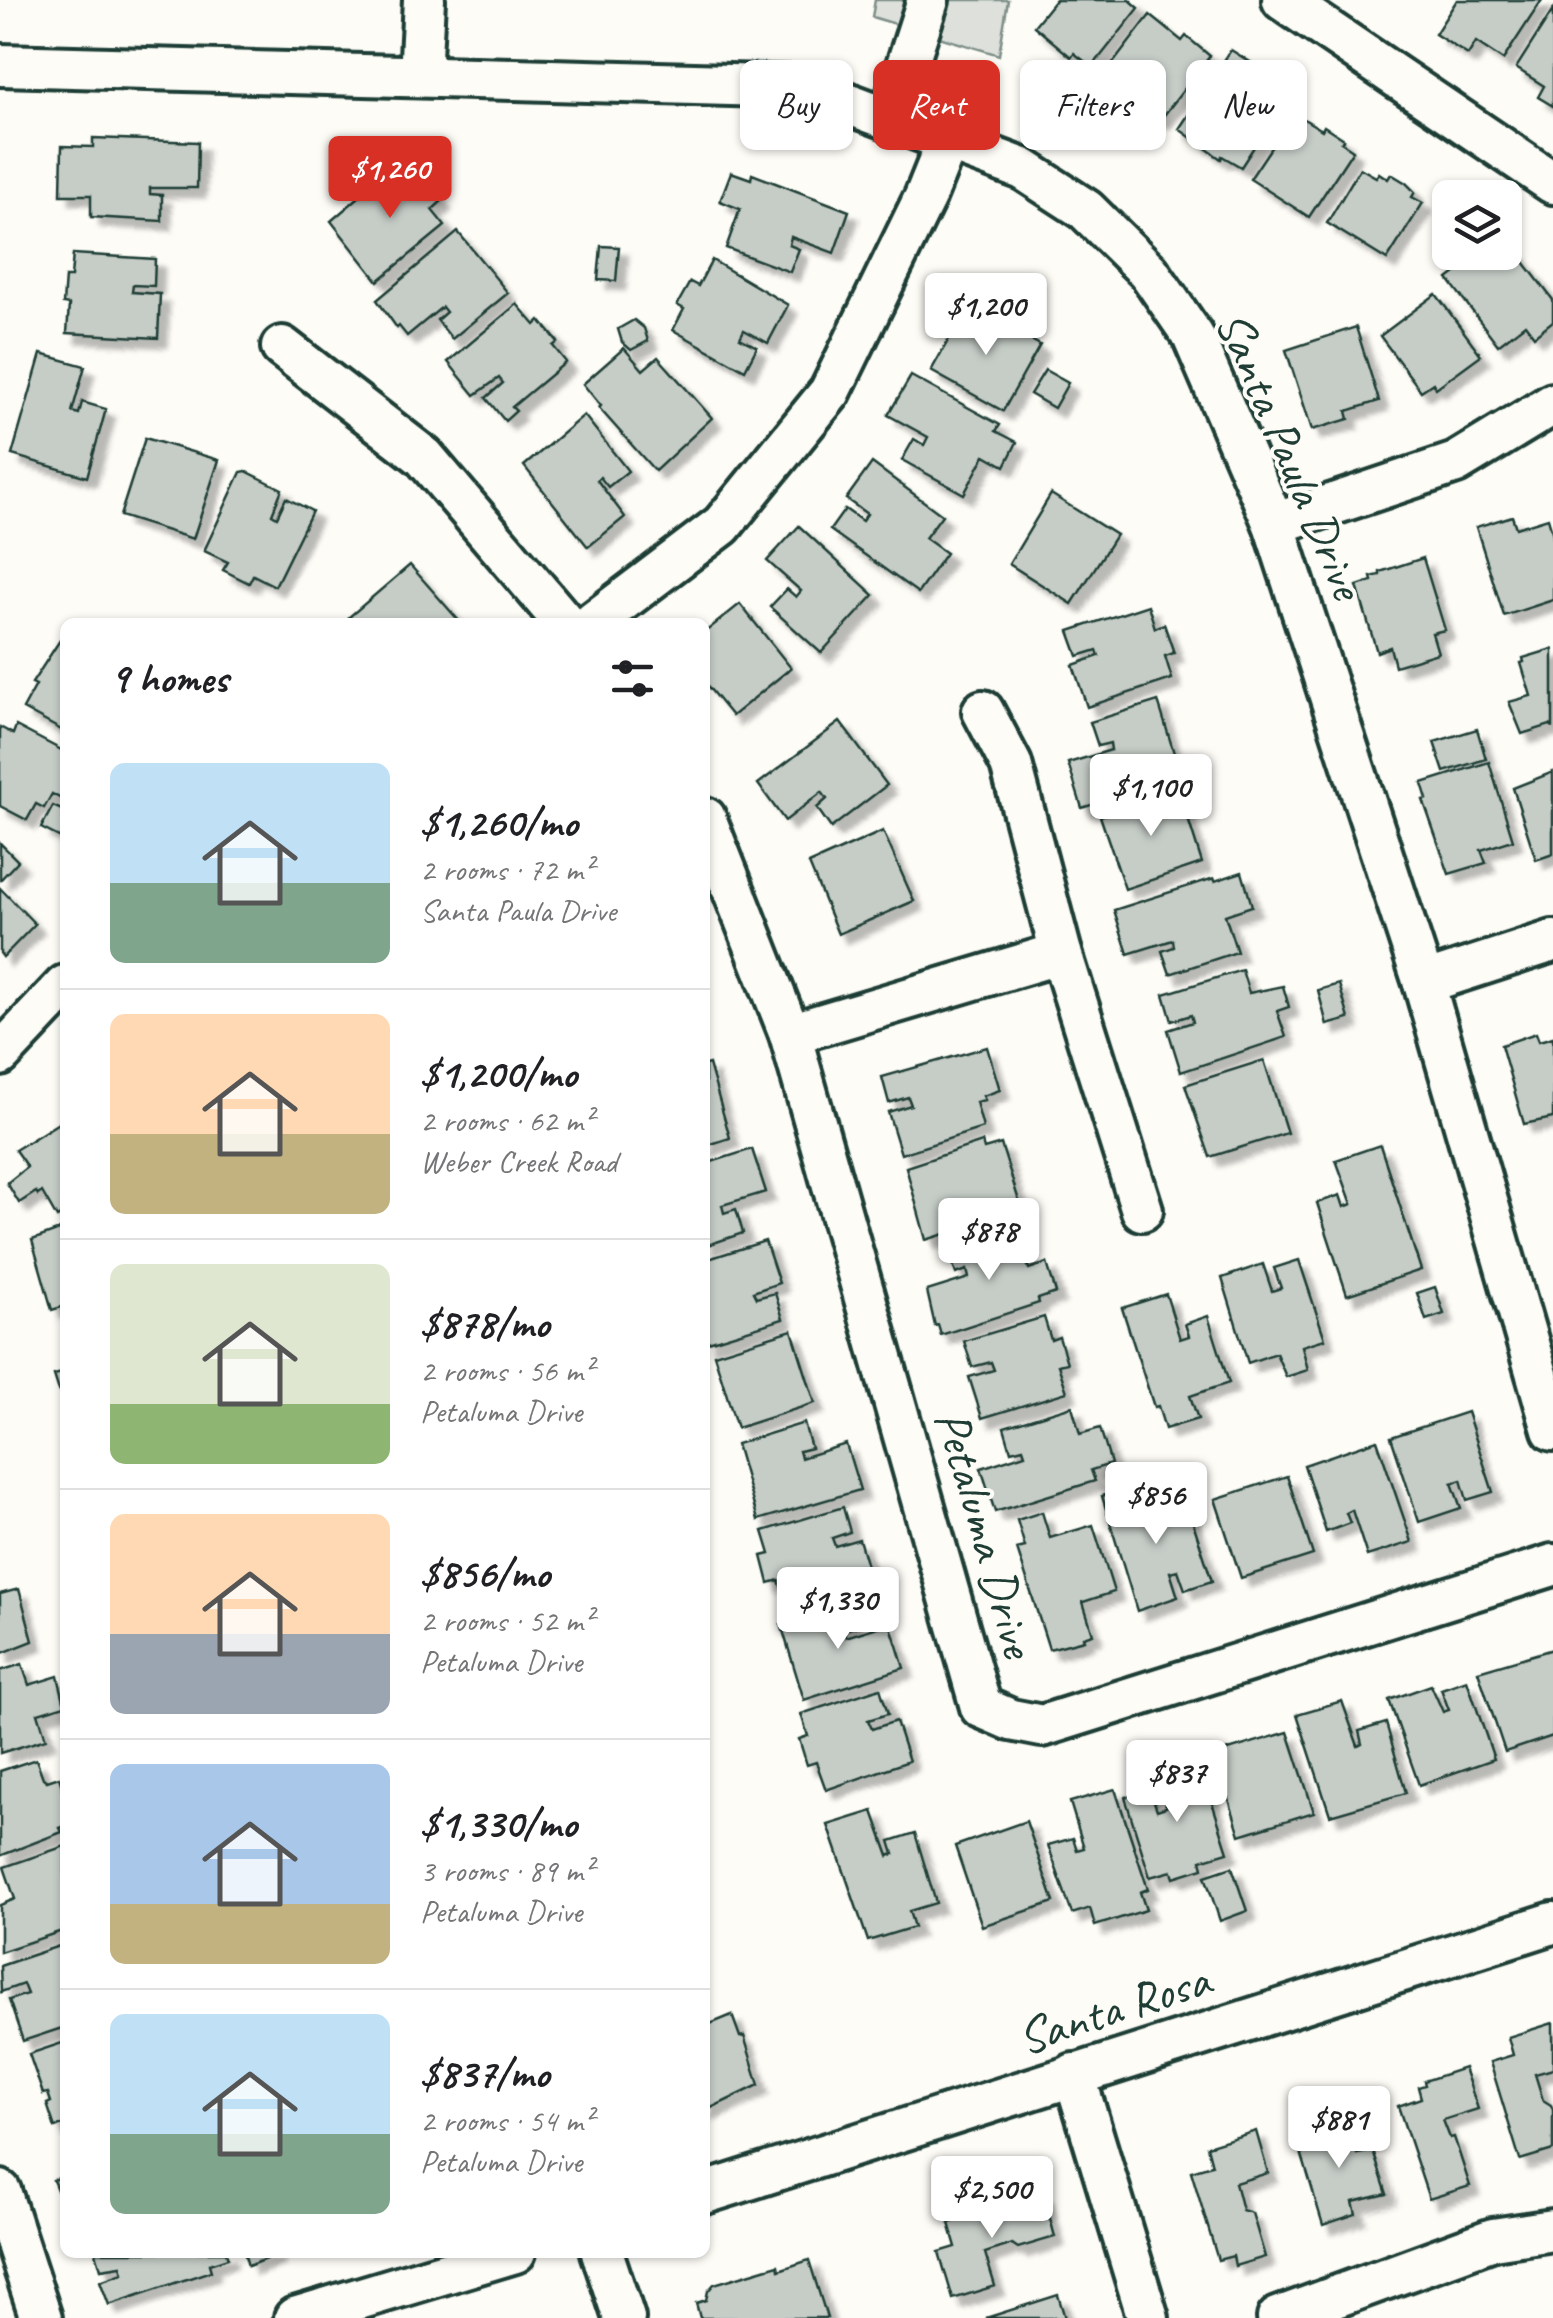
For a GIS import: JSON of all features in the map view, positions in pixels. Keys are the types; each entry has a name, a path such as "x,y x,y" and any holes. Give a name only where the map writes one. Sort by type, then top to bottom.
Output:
{"street":[{"path":"420,76 424,0"},
{"path":"909,60 928,0"},
{"path":"1282,0 1553,183"},
{"name":"Santa Paula Drive","path":"0,65 804,87 873,112"},
{"path":"599,618 722,524 830,392 944,150"},
{"name":"Santa Paula Drive","path":"974,150 1023,169 1086,210 1149,272 1193,336 1274,524 1424,983 1553,1430"},
{"path":"282,347 424,457 561,618"},
{"path":"1274,524 1456,463 1553,404"},
{"path":"982,711 1010,764 1061,954 1142,1210"},
{"name":"Petaluma Drive","path":"710,831 790,1034 981,1706 1011,1720 1042,1726 1553,1565"},
{"path":"1424,983 1553,941"},
{"path":"790,1034 1061,954"},
{"path":"0,1056 60,991"},
{"name":"Santa Rosa","path":"710,2191 1553,1922"},
{"path":"1074,2074 1148,2318"},
{"path":"0,2191 42,2318"},
{"path":"1278,2318 1494,2239 1553,2230"},
{"path":"295,2318 495,2258"},
{"path":"604,2258 624,2318"}],"shaded area":[{"path":"875,0 1008,0 999,55 872,17"}],"building":[{"path":"1055,0 1130,0 1139,8 1098,60 1083,60 1074,53 1071,57 1034,26"},
{"path":"1457,0 1542,0 1503,60 1476,42 1468,55 1435,34"},
{"path":"1553,10 1553,106 1538,97 1544,86 1516,68"},
{"path":"1150,15 1182,41 1186,36 1210,56 1207,60 1186,60 1186,87 1166,113 1166,60 1116,60"},
{"path":"1231,50 1247,60 1224,60"},
{"path":"1307,121 1322,130 1324,126 1353,150 1309,217 1250,179 1269,150 1307,150"},
{"path":"93,138 198,142 197,188 150,188 150,194 162,195 162,221 91,217 91,195 61,195 62,146 93,147"},
{"path":"1208,150 1252,150 1241,167 1222,156 1221,159"},
{"path":"395,166 403,176 413,167 442,201 432,210 445,226 378,281 331,221"},
{"path":"1360,168 1376,177 1379,173 1388,179 1391,174 1406,183 1415,192 1412,197 1423,203 1387,260 1327,223"},
{"path":"731,172 751,179 752,174 849,211 834,253 791,237 789,245 799,249 790,272 726,248 740,209 720,201"},
{"path":"458,232 508,293 452,339 437,320 446,312 442,307 407,336 377,300"},
{"path":"601,246 619,247 616,281 598,280"},
{"path":"73,254 155,259 154,286 133,285 132,292 160,294 158,338 67,333 65,277 71,277"},
{"path":"1522,259 1553,300 1553,321 1534,336 1525,324 1498,345 1448,279 1460,270 1522,270"},
{"path":"712,260 788,305 768,343 744,330 740,338 757,347 745,370 673,330 684,309 677,305 690,282 698,286"},
{"path":"1436,294 1481,355 1436,388 1433,383 1421,391 1380,336"},
{"path":"517,304 535,325 540,320 558,342 553,346 566,362 512,407 516,411 505,421 486,398 503,383 499,378 475,395 448,362"},
{"path":"968,305 1040,345 1003,411 931,371"},
{"path":"634,320 644,328 648,341 631,350 622,342 618,329"},
{"path":"1356,327 1379,401 1347,411 1349,419 1312,430 1286,350"},
{"path":"624,348 643,370 658,357 712,418 655,471 583,384"},
{"path":"41,354 85,366 72,412 79,414 82,402 106,409 87,477 12,455"},
{"path":"1045,370 1068,383 1054,408 1030,394"},
{"path":"911,376 1000,425 996,431 1017,442 1005,466 985,455 964,494 902,460 914,439 924,445 928,437 888,415"},
{"path":"584,415 628,471 608,487 600,477 597,480 625,517 588,547 524,466"},
{"path":"145,438 219,460 193,539 120,516"},
{"path":"872,463 942,515 925,538 946,553 918,593 830,530 845,509 862,521 867,514 846,499"},
{"path":"241,472 282,489 272,514 277,517 286,498 312,511 275,586 253,575 249,583 223,570 228,562 204,551"},
{"path":"1051,494 1116,535 1072,604 1009,564"},
{"path":"1512,516 1516,528 1548,518 1553,535 1553,600 1504,616 1476,527"},
{"path":"799,526 874,595 821,653 770,607 787,589 796,597 801,591 767,561"},
{"path":"1423,558 1445,630 1432,633 1438,653 1395,666 1390,647 1377,652 1357,586 1372,581 1371,577 1380,572"},
{"path":"410,565 456,618 350,618"},
{"path":"740,604 791,668 732,716 710,689 710,628"},
{"path":"1148,605 1155,628 1164,624 1174,653 1165,656 1172,679 1087,707 1073,665 1099,656 1097,650 1078,656 1069,631"},
{"path":"60,640 60,729 23,709 36,685 32,683"},
{"path":"1553,649 1553,727 1522,734 1509,702 1531,696 1521,663 1523,658"},
{"path":"1158,701 1181,776 1082,808 1068,763 1111,750 1110,743 1098,746 1090,722"},
{"path":"840,722 887,785 831,828 817,808 827,799 822,792 785,821 758,784"},
{"path":"16,726 60,749 60,798 52,794 44,808 36,804 27,820 0,806 0,727 13,734"},
{"path":"1477,729 1486,759 1444,772 1434,742"},
{"path":"1489,762 1513,840 1481,850 1486,863 1449,874 1423,800 1427,799 1422,783"},
{"path":"1553,772 1553,854 1536,860 1513,788"},
{"path":"1179,790 1202,863 1125,889 1100,816"},
{"path":"53,806 60,809 60,838 41,828"},
{"path":"883,831 914,901 838,934 809,864"},
{"path":"0,843 18,861 0,880"},
{"path":"1242,872 1252,906 1225,915 1237,952 1170,974 1162,951 1174,947 1173,940 1128,954 1114,910"},
{"path":"0,888 35,924 3,957 0,953"},
{"path":"1242,970 1249,993 1283,986 1289,1007 1277,1011 1286,1037 1181,1072 1168,1030 1193,1022 1191,1015 1172,1021 1164,994"},
{"path":"1339,984 1349,1019 1327,1025 1318,990"},
{"path":"1536,1033 1539,1041 1553,1037 1553,1118 1524,1124 1501,1045"},
{"path":"987,1047 1000,1090 976,1102 983,1128 901,1154 888,1112 911,1105 908,1097 889,1103 882,1077"},
{"path":"1264,1060 1287,1133 1210,1157 1185,1085"},
{"path":"710,1068 730,1138 710,1144"},
{"path":"60,1122 60,1216 57,1218 42,1192 19,1203 7,1183 27,1167 15,1150"},
{"path":"982,1142 984,1149 1001,1144 1020,1204 1004,1209 1005,1215 926,1240 906,1167"},
{"path":"1380,1145 1421,1270 1347,1295 1317,1203 1340,1195 1344,1207 1352,1204 1336,1160"},
{"path":"752,1149 766,1192 722,1205 724,1213 736,1209 743,1233 710,1244 710,1162"},
{"path":"1017,1228 1029,1269 1047,1263 1056,1293 1038,1299 1039,1303 941,1335 927,1291 969,1278 967,1270 956,1274 948,1250"},
{"path":"60,1230 60,1308 52,1310 32,1240"},
{"path":"765,1241 779,1283 753,1292 756,1298 775,1293 783,1319 710,1341 710,1258"},
{"path":"1299,1260 1325,1339 1302,1346 1308,1370 1286,1377 1276,1353 1248,1363 1222,1278 1263,1264 1272,1291 1281,1288 1274,1268"},
{"path":"1435,1287 1444,1314 1426,1320 1417,1293"},
{"path":"1166,1294 1180,1339 1189,1336 1185,1324 1208,1316 1229,1383 1190,1396 1198,1419 1165,1429 1122,1308"},
{"path":"1044,1317 1051,1340 1059,1337 1067,1363 1058,1365 1067,1392 982,1418 969,1377 994,1370 991,1362 972,1367 964,1341"},
{"path":"792,1330 815,1403 737,1428 714,1354"},
{"path":"1072,1406 1080,1434 1100,1428 1111,1464 1091,1470 1095,1481 995,1512 981,1468 1025,1454 1023,1448 1011,1451 1004,1427"},
{"path":"1467,1412 1493,1492 1467,1500 1461,1480 1452,1483 1461,1508 1419,1522 1391,1437"},
{"path":"804,1423 811,1448 799,1451 801,1458 846,1444 860,1490 758,1520 736,1444"},
{"path":"1377,1440 1412,1542 1367,1556 1352,1510 1346,1513 1350,1523 1326,1532 1304,1465"},
{"path":"1287,1476 1313,1555 1241,1578 1215,1499"},
{"path":"1131,1487 1137,1508 1161,1500 1164,1508 1186,1501 1212,1581 1185,1590 1178,1570 1170,1572 1178,1597 1137,1611 1102,1496"},
{"path":"843,1507 850,1532 832,1538 835,1546 859,1539 871,1580 787,1608 779,1580 769,1583 762,1556 770,1554 763,1531"},
{"path":"1042,1512 1050,1538 1093,1525 1114,1592 1083,1602 1093,1634 1049,1649 1017,1549 1025,1547 1017,1520"},
{"path":"19,1589 33,1641 0,1654 0,1594"},
{"path":"848,1603 855,1627 844,1630 846,1637 890,1623 904,1668 804,1700 781,1624"},
{"path":"1553,1649 1553,1736 1505,1752 1478,1671"},
{"path":"22,1664 29,1685 58,1676 60,1706 38,1713 46,1739 0,1753 0,1671"},
{"path":"1467,1680 1494,1759 1419,1785 1389,1700 1431,1685 1443,1712 1449,1710 1441,1689"},
{"path":"880,1688 888,1714 868,1720 872,1729 896,1721 909,1761 826,1790 816,1762 807,1765 799,1739 808,1736 801,1714"},
{"path":"1342,1701 1358,1746 1362,1744 1359,1731 1386,1723 1406,1793 1330,1815 1297,1714"},
{"path":"1288,1732 1314,1812 1240,1835 1215,1754"},
{"path":"36,1759 43,1778 47,1781 59,1777 60,1833 0,1856 0,1771"},
{"path":"1198,1768 1228,1852 1201,1860 1203,1868 1174,1877 1172,1871 1150,1877 1125,1797 1150,1790 1157,1810 1166,1807 1158,1780"},
{"path":"1115,1789 1148,1889 1140,1892 1146,1910 1095,1926 1090,1908 1072,1914 1048,1845 1073,1838 1077,1850 1084,1848 1070,1802"},
{"path":"873,1811 889,1856 894,1854 890,1841 915,1833 936,1903 909,1911 914,1927 868,1941 828,1825"},
{"path":"1026,1821 1054,1902 982,1926 955,1846"},
{"path":"60,1848 60,1932 0,1952 0,1905 15,1899 4,1867"},
{"path":"1232,1867 1247,1911 1220,1921 1205,1876"},
{"path":"60,1946 60,2029 23,2041 9,2000 27,1994 23,1984 1,1992 0,1966"},
{"path":"732,2015 740,2037 744,2036 759,2085 710,2109 710,2024"},
{"path":"1553,2023 1553,2069 1535,2074 1543,2100 1553,2110 1553,2150 1520,2160 1490,2062 1513,2055 1508,2037"},
{"path":"60,2044 60,2126 55,2128 47,2104 51,2102 48,2093 43,2094 29,2054"},
{"path":"1464,2068 1478,2109 1443,2120 1450,2138 1454,2137 1470,2186 1429,2199 1398,2106 1421,2098 1418,2087 1425,2085 1424,2081"},
{"path":"1334,2118 1336,2126 1346,2123 1357,2154 1373,2151 1387,2194 1353,2202 1356,2214 1323,2225 1297,2139 1318,2132 1316,2124"},
{"path":"1256,2131 1268,2173 1235,2183 1242,2210 1252,2213 1265,2257 1235,2266 1233,2256 1218,2260 1191,2171 1212,2165 1207,2146"},
{"path":"60,2178 60,2198 53,2180"},
{"path":"1043,2192 1055,2237 985,2253 995,2286 953,2299 939,2252 956,2247 949,2223"},
{"path":"98,2258 228,2258 209,2264 211,2271 109,2305 100,2281 123,2273 121,2266 101,2269"},
{"path":"246,2258 268,2258 248,2266"},
{"path":"809,2260 827,2318 700,2318 696,2303 706,2300 714,2284"},
{"path":"1058,2295 1065,2318 986,2318"}]}
